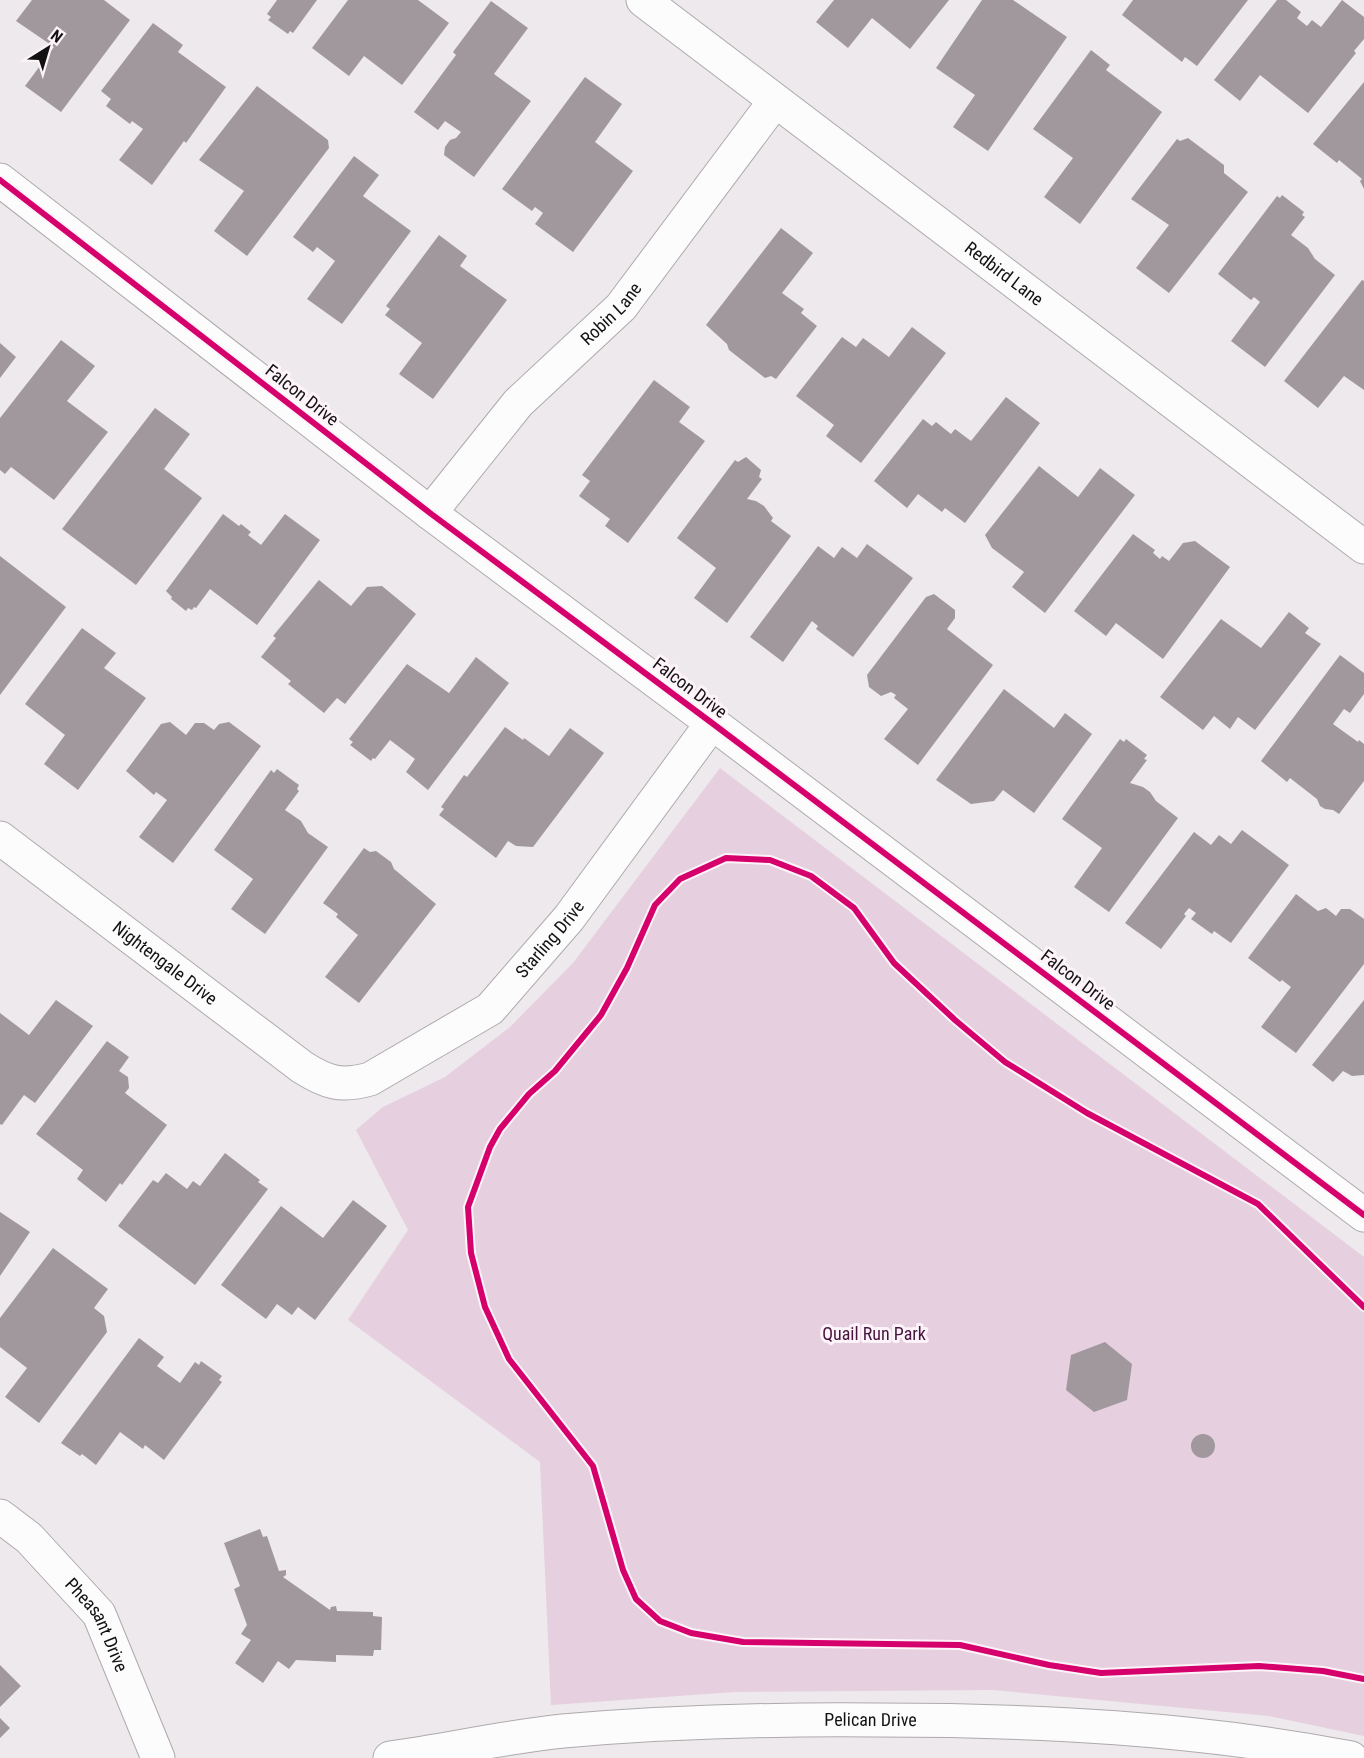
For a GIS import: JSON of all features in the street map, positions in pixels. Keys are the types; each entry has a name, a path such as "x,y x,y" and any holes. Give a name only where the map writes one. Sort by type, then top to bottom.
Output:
{"street":[{"name":"Redbird Lane","path":"643,0 1364,548"},
{"name":"Robin Lane","path":"430,513 518,403 621,307 775,101"},
{"name":"Falcon Drive","path":"0,180 430,513 1364,1215"},
{"name":"Starling Drive","path":"334,1083 352,1084 370,1079 490,1009 569,918 712,723"},
{"name":"Nightengale Drive","path":"0,838 302,1067 334,1083"},
{"name":"Pheasant Drive","path":"0,1516 28,1538 99,1614 158,1758"},
{"name":"Pelican Drive","path":"390,1758 426,1755 560,1732 697,1722 989,1720 1162,1731 1351,1758"}],"green space":[{"name":"Quail Run Park","path":"720,768 1364,1257 1364,1736 1269,1716 993,1690 735,1692 551,1705 540,1462 348,1320 408,1230 356,1130 383,1107 445,1077 510,1027 573,963"}],"building":[{"path":"32,0 104,0 130,20 61,112 25,86 54,47 16,21"},
{"path":"277,0 317,0 293,33 290,31 288,34 268,20 271,17 267,14"},
{"path":"348,0 418,0 449,23 402,85 364,56 349,76 312,48"},
{"path":"834,0 949,0 910,49 872,18 848,48 816,22"},
{"path":"982,0 1013,0 1067,37 988,151 953,127 975,95 936,68"},
{"path":"1133,0 1248,0 1197,66 1185,57 1182,62 1122,15"},
{"path":"1277,0 1286,0 1301,12 1297,18 1307,26 1312,20 1321,27 1342,0 1364,17 1364,39 1354,51 1356,53 1308,113 1260,75 1240,101 1214,80"},
{"path":"491,1 528,28 494,74 531,101 474,177 444,155 445,147 450,140 456,138 461,132 445,121 438,130 414,112 456,55 453,52"},
{"path":"153,23 183,45 178,52 226,87 186,143 184,141 152,185 119,160 143,129 132,121 130,124 106,106 111,99 101,91"},
{"path":"1091,50 1110,65 1106,70 1162,112 1080,224 1044,197 1073,158 1033,129"},
{"path":"585,77 622,104 595,142 633,171 573,252 535,224 543,213 535,207 532,211 502,189"},
{"path":"1364,82 1364,189 1360,181 1362,179 1339,160 1337,163 1313,144"},
{"path":"257,86 328,140 329,148 247,256 214,231 244,191 199,160"},
{"path":"1188,138 1224,165 1224,173 1248,192 1169,293 1136,268 1169,225 1131,199 1177,139 1180,141"},
{"path":"354,156 379,175 363,196 411,231 342,324 307,299 335,261 317,247 313,252 293,237"},
{"path":"1282,195 1304,212 1302,215 1305,217 1291,235 1308,248 1315,259 1335,275 1265,367 1231,341 1260,302 1254,297 1251,300 1218,274 1277,196 1280,198"},
{"path":"781,228 813,253 782,293 804,309 801,313 817,326 776,379 771,376 765,378 729,350 727,344 706,325"},
{"path":"439,235 467,256 460,266 507,300 433,399 399,374 422,343 385,315 390,309 386,306"},
{"path":"1362,280 1364,281 1364,390 1344,376 1318,408 1284,381"},
{"path":"912,327 946,353 861,463 826,436 834,425 796,396 842,337 856,347 863,338 889,357"},
{"path":"61,340 95,366 67,401 108,432 54,500 11,467 5,474 0,470 0,418"},
{"path":"0,343 16,357 0,378"},
{"path":"654,380 690,407 679,422 705,441 628,543 605,526 610,519 579,496 590,481 582,475"},
{"path":"1006,397 1040,423 965,523 945,508 942,512 918,494 907,508 874,481 923,419 932,426 936,422 951,434 955,429 971,441"},
{"path":"155,408 190,434 164,469 202,498 136,585 62,529"},
{"path":"746,457 761,470 759,477 762,479 747,499 764,506 773,518 771,521 791,536 727,623 694,598 716,568 677,538 735,460 738,462"},
{"path":"1039,466 1078,497 1100,468 1135,495 1045,613 1012,587 1024,572 992,548 985,535"},
{"path":"223,514 251,532 248,535 261,545 285,514 320,540 257,625 210,589 196,608 192,610 188,608 186,611 171,599 172,597 166,591"},
{"path":"1133,534 1155,550 1153,553 1160,559 1162,556 1169,561 1183,543 1195,541 1230,567 1163,659 1116,623 1106,636 1074,611"},
{"path":"867,544 913,578 853,657 816,629 818,626 812,621 783,662 750,637 818,546 834,558 842,547 857,558"},
{"path":"0,556 66,607 0,695"},
{"path":"319,580 351,606 367,587 382,586 416,614 345,704 337,698 324,713 288,684 291,681 261,657 276,638 273,636"},
{"path":"934,594 955,610 955,618 947,629 993,665 918,765 884,739 908,709 894,698 896,695 891,692 881,696 869,687 867,675 926,597"},
{"path":"1289,612 1309,628 1305,633 1321,644 1255,730 1238,717 1230,729 1214,716 1203,730 1160,697 1221,619 1261,648"},
{"path":"82,628 116,653 104,668 146,698 78,790 44,764 65,735 25,704"},
{"path":"1340,655 1364,673 1364,694 1350,713 1344,709 1333,724 1364,744 1364,781 1339,814 1320,806 1317,799 1290,778 1287,782 1261,761"},
{"path":"476,657 509,683 428,790 406,772 415,759 390,740 371,761 350,745 353,742 349,739 407,664 449,693"},
{"path":"1004,689 1054,728 1065,713 1092,734 1034,813 1003,790 994,801 971,804 936,780"},
{"path":"170,722 186,735 195,723 204,723 214,730 219,724 229,722 261,746 173,863 139,837 167,800 156,792 154,795 126,771 161,724"},
{"path":"505,727 549,756 570,728 604,753 533,847 516,846 508,841 496,858 439,815 444,809 441,807 464,775 467,777"},
{"path":"1120,739 1124,742 1126,739 1147,755 1144,759 1147,760 1130,783 1150,792 1156,801 1178,818 1109,912 1074,887 1102,848 1062,819"},
{"path":"277,769 299,785 297,789 299,791 285,810 301,821 308,833 328,847 265,934 231,909 253,879 214,850 271,770 274,773"},
{"path":"1242,830 1289,865 1231,943 1214,931 1212,934 1191,919 1196,913 1189,908 1184,914 1186,916 1161,949 1125,923 1194,832 1211,845 1219,835 1231,844"},
{"path":"364,848 370,852 376,851 391,862 394,869 436,904 359,1003 325,977 358,935 336,917 338,914 323,903"},
{"path":"1296,894 1318,911 1326,908 1336,916 1341,909 1350,909 1364,919 1364,964 1296,1053 1261,1027 1291,987 1282,980 1280,982 1248,958"},
{"path":"56,1000 93,1026 35,1103 24,1095 2,1125 0,1124 0,1013 29,1035"},
{"path":"1364,1000 1364,1075 1352,1076 1343,1071 1333,1082 1312,1065"},
{"path":"107,1041 129,1057 119,1071 128,1077 129,1088 125,1093 167,1125 122,1185 120,1183 106,1202 77,1179 83,1170 36,1134"},
{"path":"225,1153 268,1189 195,1285 118,1226 153,1180 158,1183 166,1173 187,1189 193,1181 200,1186"},
{"path":"353,1200 387,1226 315,1320 298,1307 292,1315 277,1304 266,1319 221,1285 281,1206 323,1238"},
{"path":"0,1212 30,1232 0,1276"},
{"path":"53,1248 108,1289 94,1308 104,1316 107,1332 39,1423 5,1397 27,1368 0,1347 0,1318"},
{"path":"139,1338 164,1357 157,1366 180,1383 195,1362 199,1365 201,1361 222,1376 219,1380 222,1382 164,1460 145,1445 143,1449 120,1432 96,1465 82,1454 80,1456 61,1443"},
{"path":"1105,1342 1132,1364 1127,1400 1094,1412 1066,1390 1071,1355"},
{"path":"1203,1434 1211,1438 1215,1446 1211,1454 1203,1458 1195,1454 1191,1446 1195,1438"},
{"path":"260,1529 263,1537 267,1536 279,1571 286,1570 286,1575 283,1577 330,1610 331,1607 336,1606 337,1611 373,1612 373,1616 382,1617 381,1650 374,1650 373,1656 336,1655 336,1662 296,1660 289,1669 278,1661 263,1683 235,1663 251,1640 241,1634 247,1625 234,1589 240,1586 224,1543"},
{"path":"0,1665 21,1686 0,1707"},
{"path":"0,1718 10,1728 0,1738"}],"cycle path":[{"path":"0,180 430,513 1364,1215"},
{"path":"1364,1307 1258,1204 1087,1113 1005,1062 955,1020 894,963 854,908 811,876 770,860 726,858 680,879 655,905 627,968 601,1015 555,1071 529,1094 500,1129 490,1147 468,1207 471,1253 485,1307 509,1359 593,1466 623,1570 636,1599 660,1621 691,1633 743,1642 960,1645 1049,1665 1101,1673 1259,1666 1323,1671 1364,1679"}]}
